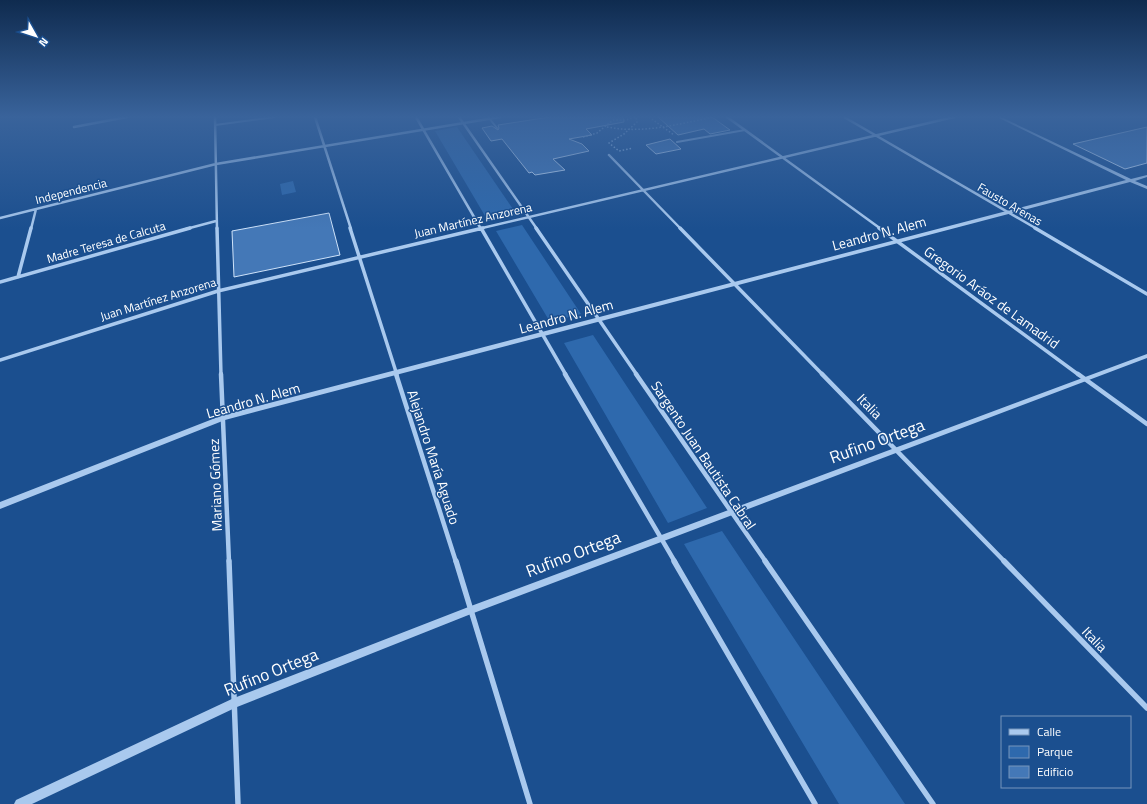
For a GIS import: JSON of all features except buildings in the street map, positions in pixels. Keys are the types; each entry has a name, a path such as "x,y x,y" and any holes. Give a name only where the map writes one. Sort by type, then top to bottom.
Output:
{"street":[{"name":"Mariano Gómez","path":"216,155 218,291 238,804"},
{"name":"Independencia","path":"0,218 216,164 270,155"},
{"name":"Alejandro María Aguado","path":"328,155 395,373 471,610 530,804"},
{"path":"438,155 815,804"},
{"name":"Sargento Juan Bautista Cabral","path":"485,155 933,804"},
{"name":"Italia","path":"609,155 642,190 737,285 1147,708"},
{"name":"Gregorio Aráoz de Lamadrid","path":"779,155 1147,424"},
{"name":"Juan Martínez Anzorena","path":"0,360 218,291 792,155"},
{"name":"Fausto Arenas","path":"908,155 1147,294"},
{"path":"1078,155 1147,188"},
{"name":"Leandro N. Alem","path":"0,506 223,418 737,285 896,241 1147,176"},
{"path":"18,277 36,209"},
{"name":"Madre Teresa de Calcuta","path":"0,282 216,221"},
{"name":"Rufino Ortega","path":"20,804 234,703 471,610 1147,356"}],"green space":[{"path":"449,155 476,155 517,215 488,221"},
{"path":"293,181 296,192 282,195 280,184"},
{"path":"522,225 581,314 550,322 496,231"},
{"path":"593,335 707,508 668,523 564,343"},
{"path":"722,531 905,804 839,804 684,544"}]}
